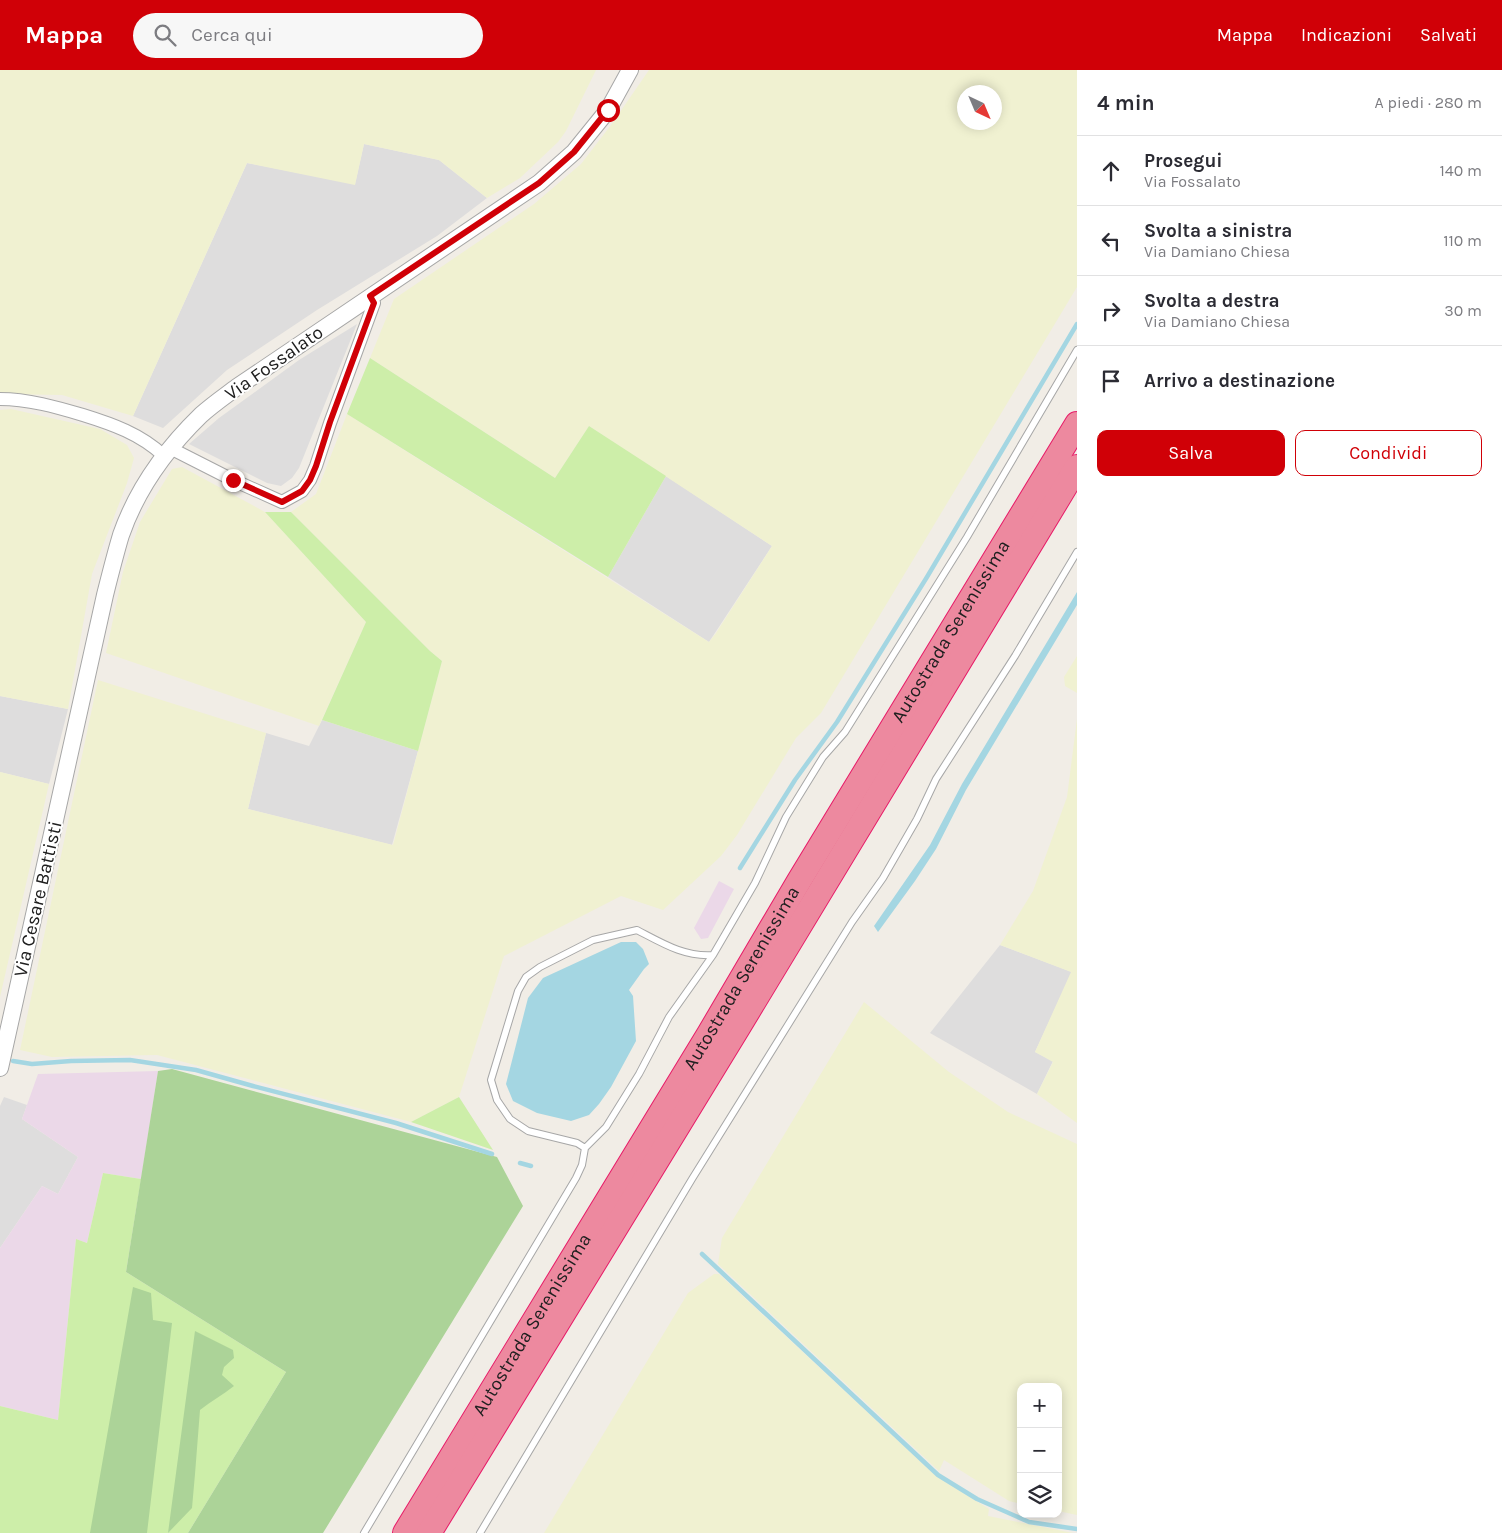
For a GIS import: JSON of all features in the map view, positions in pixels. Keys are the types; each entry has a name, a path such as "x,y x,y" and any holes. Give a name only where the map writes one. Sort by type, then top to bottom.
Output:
{"highway":[{"name":"Autostrada Serenissima","path":"405,1533 689,1068 799,881 1077,424"},
{"name":"Autostrada Serenissima","path":"429,1533 734,1035 1077,467"}],"street":[{"name":"Via Fossalato","path":"69,760 105,595 121,535 137,500 167,452 202,414 237,387 539,183 574,152 608,110 630,70"},
{"path":"0,399 50,405 122,428 167,452 282,502 302,491 310,480 316,466 330,422 374,303 370,296"},
{"name":"Via Cesare Battisti","path":"0,1068 69,760"}],"lane":[{"path":"364,1533 576,1178 582,1165 585,1148 606,1126 639,1074 669,1017 713,955 755,883 786,817 823,757 845,732 962,546 1077,350"},
{"path":"480,1533 692,1179 852,922 883,878 917,819 936,779 1077,552"},
{"path":"585,1148 577,1143 528,1131 510,1119 497,1100 492,1080 518,991 526,977 540,967 593,940 637,930 678,951 700,956 713,955"}],"shaded area":[{"path":"364,144 439,160 487,198 437,236 317,310 227,370 163,428 133,416 247,163 355,184"},
{"path":"357,324 299,468 292,478 281,486 267,483 189,444 219,418 299,360"},
{"path":"666,476 772,546 709,642 608,577"},
{"path":"0,696 68,709 49,784 0,772"},
{"path":"322,720 418,751 392,845 248,809 266,733 309,746"},
{"path":"719,881 734,889 708,938 701,939 694,928"},
{"path":"1000,945 1072,972 1035,1052 1053,1061 1037,1094 930,1033"},
{"path":"158,1071 141,1179 103,1173 87,1243 76,1239 58,1420 0,1406 0,1248 42,1186 58,1194 78,1157 22,1119 38,1074"},
{"path":"4,1097 27,1105 22,1119 78,1157 58,1194 42,1186 0,1248 0,1106"}],"green space":[{"path":"0,70 596,70 566,131 558,142 520,178 487,198 439,160 364,144 355,185 247,163 133,416 62,395 0,394"},
{"path":"649,70 1077,70 1077,287 821,713 796,738 737,835 721,856 663,910 621,896 504,956 459,1097 411,1122 157,1055 52,1057 20,1050 98,680 266,733 248,809 393,845 442,661 291,512 316,494 347,414 709,642 772,546 589,426 555,478 370,358 394,299 534,204 581,164"},
{"path":"370,358 555,478 589,426 666,476 608,577 347,414"},
{"path":"11,409 100,429 127,445 134,458 127,483 92,574 68,709 0,696 0,410"},
{"path":"182,467 265,512 366,622 319,726 106,653 123,572 140,522 172,469"},
{"path":"265,512 291,512 442,661 418,751 322,720 366,622"},
{"path":"1077,656 1077,693 1065,686 1064,677"},
{"path":"1077,719 1077,1123 1037,1094 1053,1062 1035,1052 1071,972 1000,945 1033,891 1067,797"},
{"path":"0,772 49,784 0,997"},
{"path":"864,1002 949,1072 1008,1112 1077,1144 1077,1515 1062,1512 1062,1383 1017,1383 1017,1503 1009,1501 944,1460 939,1471 718,1264 722,1238"},
{"path":"172,1069 497,1157 523,1206 323,1533 188,1533 286,1372 126,1272 158,1071"},
{"path":"459,1097 493,1150 411,1122"},
{"path":"103,1173 141,1179 126,1272 286,1372 188,1533 0,1533 0,1406 58,1420 76,1239 87,1243"},
{"path":"714,1274 719,1274 936,1476 989,1509 988,1516 1073,1533 544,1533 688,1293"},
{"path":"133,1287 151,1293 153,1320 172,1323 147,1533 90,1533"},
{"path":"195,1331 233,1350 234,1358 224,1367 222,1375 234,1386 200,1410 192,1508 168,1533"}],"water":[{"path":"1077,592 1077,605 966,790 936,849 878,932 874,926 930,845 962,784"},
{"path":"621,942 636,942 643,949 649,964 629,990 633,996 636,1041 611,1087 589,1115 571,1121 537,1113 513,1101 506,1084 528,998 543,978"}],"waterway":[{"path":"740,868 795,780 837,722 927,577 1077,324"},
{"path":"13,1061 32,1064 130,1060 196,1070 396,1123 492,1154"},
{"path":"520,1163 531,1166"},
{"path":"702,1254 938,1475 977,1499 1029,1522 1077,1529"}],"route":[{"path":"233,480 282,502 302,491 310,480 316,466 330,422 374,303 370,296 539,183 574,152 608,110"}]}
